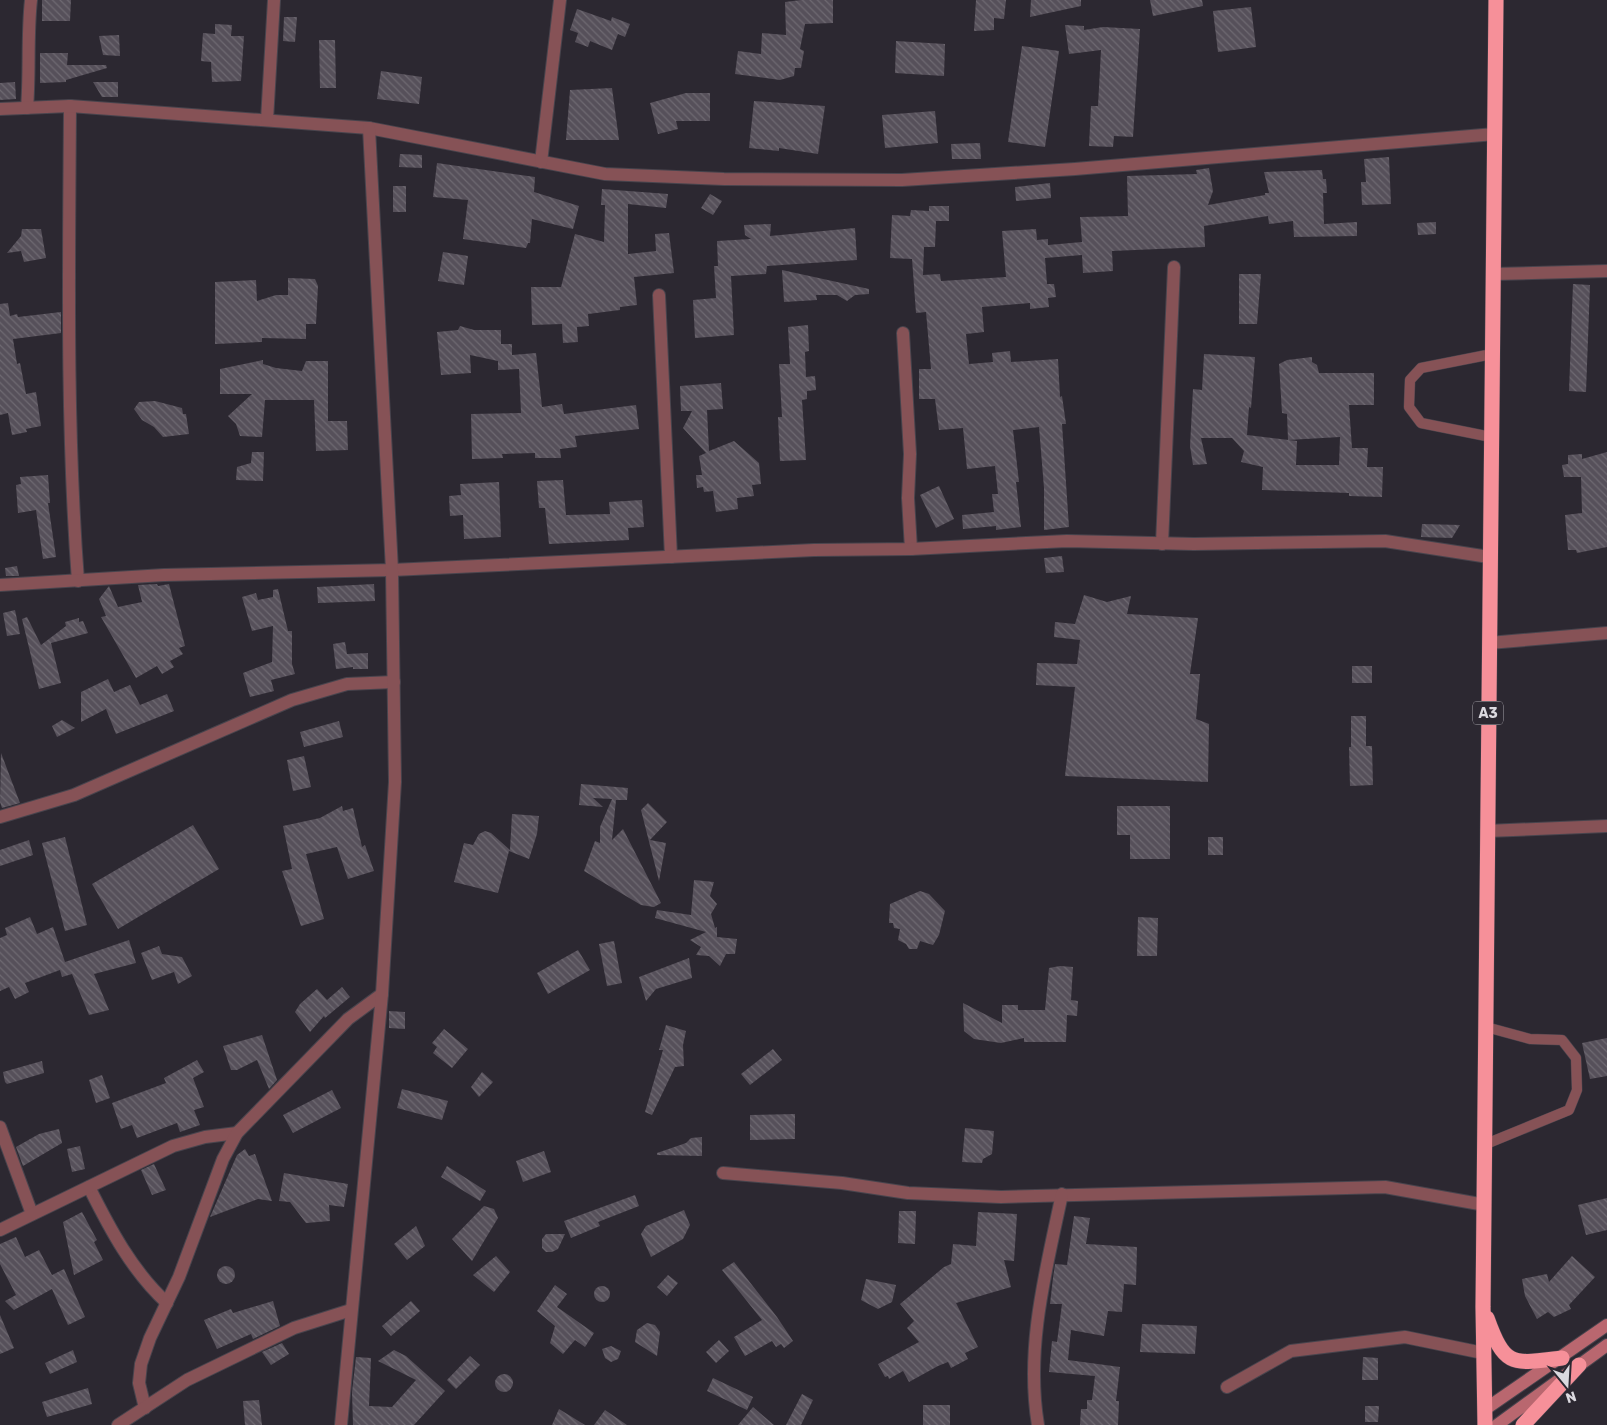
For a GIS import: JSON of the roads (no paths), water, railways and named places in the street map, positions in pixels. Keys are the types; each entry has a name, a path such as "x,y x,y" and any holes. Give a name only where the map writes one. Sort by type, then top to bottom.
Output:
{"highway":[{"name":"A3","path":"1485,1418 1482,1307 1486,1144 1489,557 1496,0"},
{"path":"1482,1307 1495,1340 1508,1358 1520,1362 1562,1358"},
{"path":"1523,1425 1578,1365"}],"street":[{"path":"27,108 29,78 28,28 31,0"},
{"path":"267,120 274,0"},
{"path":"541,162 560,0"},
{"path":"70,106 68,404 71,494 78,581"},
{"path":"0,109 70,106 369,128 605,174 724,179 902,180 1075,169 1495,134"},
{"path":"341,1425 382,994 395,782 392,570 369,128"},
{"path":"1162,544 1174,267"},
{"path":"1493,274 1607,272"},
{"path":"658,295 671,557"},
{"path":"903,333 910,454 908,505 911,549"},
{"path":"0,585 164,575 392,570 814,550 911,549 1067,541 1162,544 1385,542 1489,557"},
{"path":"1489,643 1607,633"},
{"path":"0,817 74,795 292,700 346,684 394,682"},
{"path":"1488,831 1607,826"},
{"path":"145,1408 139,1382 141,1364 180,1277 223,1159 237,1132 348,1019 382,994"},
{"path":"0,1127 32,1214"},
{"path":"0,1230 173,1146 205,1136 237,1132"},
{"path":"723,1173 842,1183 908,1193 1001,1197 1385,1187 1485,1205"},
{"path":"89,1187 112,1233 150,1288 167,1303"},
{"path":"1038,1425 1033,1398 1032,1374 1042,1284 1062,1194"},
{"path":"118,1425 187,1380 294,1328 351,1310"},
{"path":"1485,1418 1607,1325"},
{"path":"1227,1387 1291,1351 1404,1337 1483,1353"},
{"path":"1497,1425 1607,1345"}],"lane":[{"path":"1491,437 1421,423 1409,408 1410,380 1421,368 1492,354"},
{"path":"1486,1027 1530,1038 1562,1040 1576,1058 1577,1090 1569,1110 1486,1144"}]}
